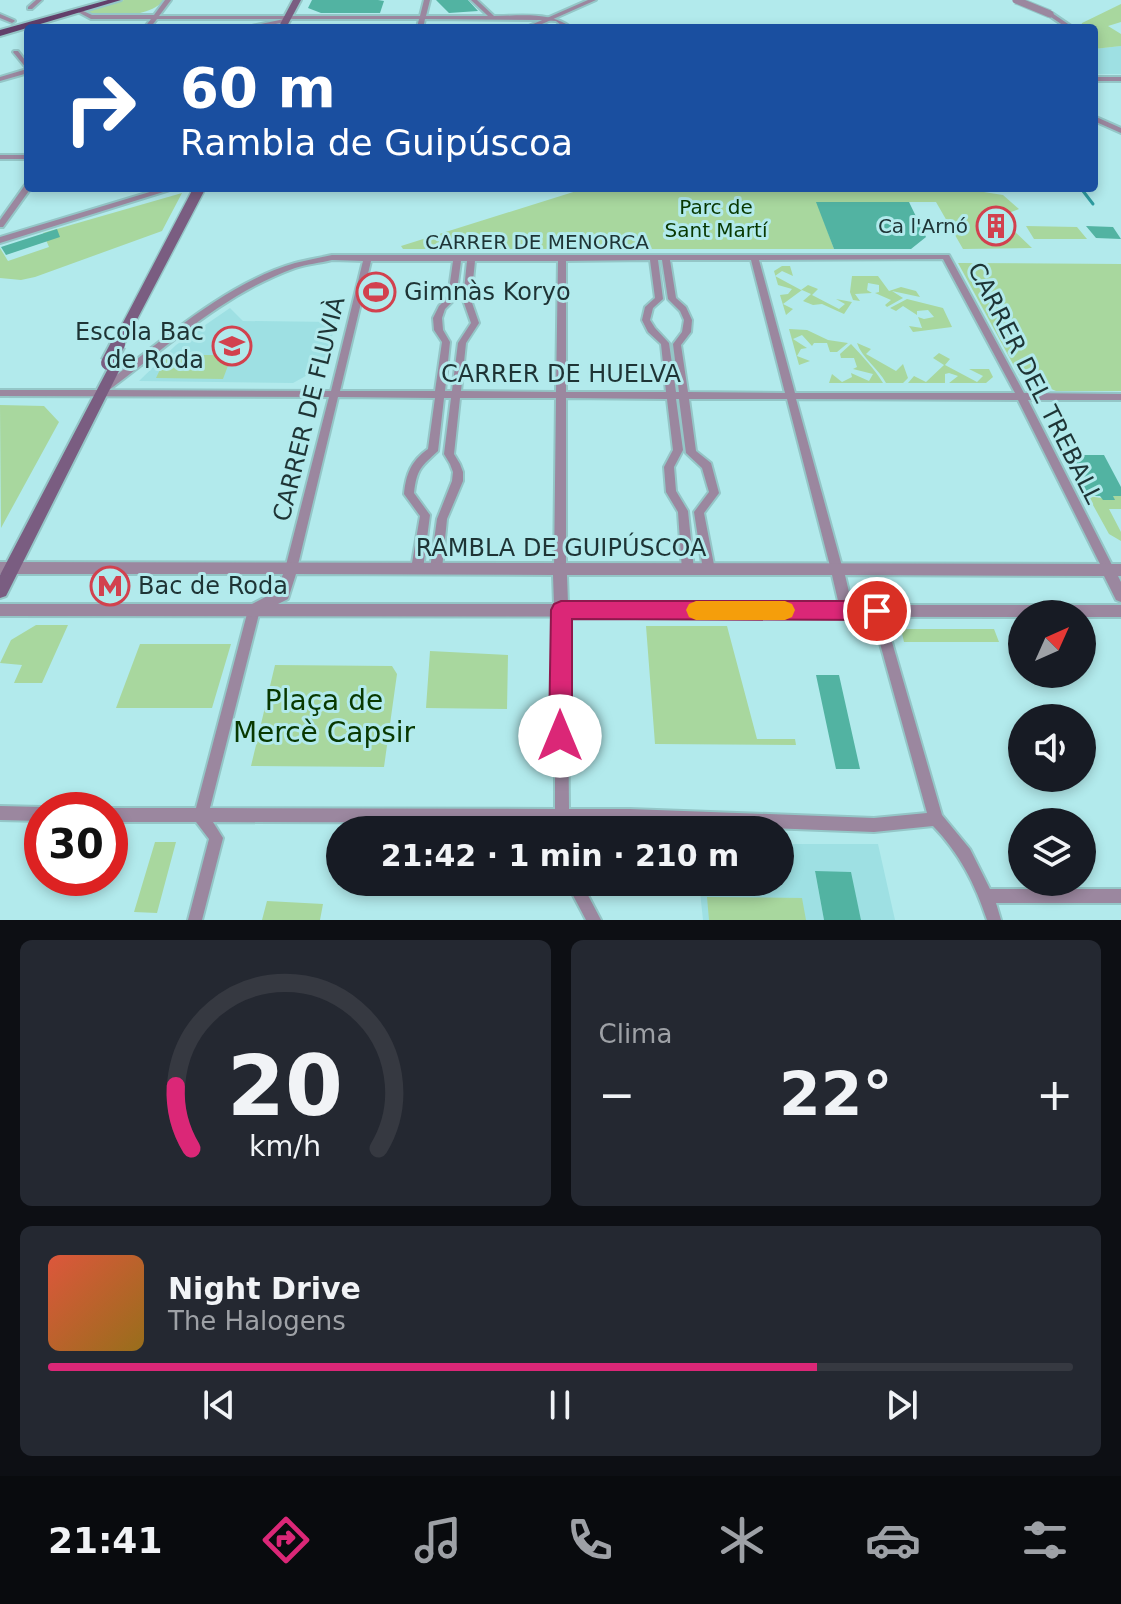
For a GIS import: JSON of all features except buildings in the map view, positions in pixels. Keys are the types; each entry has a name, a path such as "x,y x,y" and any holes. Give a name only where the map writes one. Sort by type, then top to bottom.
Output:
{"main road":[{"path":"0,25 81,0"},
{"path":"32,24 117,0"},
{"path":"286,21 297,0"},
{"path":"0,33 24,26"},
{"path":"113,362 197,192"},
{"path":"0,591 6,568 99,393 101,376 113,362 204,192"}],"street":[{"path":"30,8 39,0"},
{"path":"150,24 168,0"},
{"path":"421,24 427,0"},
{"path":"474,0 492,17"},
{"path":"537,24 593,0"},
{"path":"1016,0 1066,24"},
{"path":"79,11 86,17 286,21 492,17 550,19 561,24"},
{"path":"0,16 11,20"},
{"path":"542,24 550,19"},
{"path":"16,52 24,63"},
{"path":"0,80 24,71"},
{"path":"0,80 24,79"},
{"path":"1098,79 1121,79"},
{"path":"1098,113 1121,124"},
{"path":"1098,120 1121,131"},
{"path":"0,157 24,157"},
{"path":"0,225 24,192"},
{"path":"0,234 142,192"},
{"path":"0,240 159,192"},
{"name":"CARRER DE MENORCA","path":"99,393 184,327 230,297 291,269 346,255 368,259 946,257"},
{"path":"754,257 847,611"},
{"name":"CARRER DEL TREBALL","path":"946,257 1115,570"},
{"path":"417,569 425,515 409,494 411,475 418,460 433,451 446,342 439,335 437,320 441,305 452,298 457,258"},
{"path":"436,569 443,514 453,500 457,487 454,461 449,454 462,343 475,323 467,300 471,258"},
{"path":"562,258 562,816"},
{"path":"654,258 659,299 649,307 646,320 651,330 665,343 678,450 669,467 671,492 683,511 688,570"},
{"path":"666,258 672,299 682,306 689,317 688,331 677,344 691,453 707,466 714,493 699,512 709,570"},
{"name":"CARRER DE FLUVIÀ","path":"291,569 368,259"},
{"name":"CARRER DE HUELVA","path":"0,393 1121,397"},
{"name":"RAMBLA DE GUIPÚSCOA","path":"6,568 1115,570"},
{"path":"195,920 216,838 201,817 254,610 283,595 291,569"},
{"path":"1115,570 1121,596"},
{"path":"0,610 1121,611"},
{"path":"877,611 936,819 955,837 982,878 994,920"},
{"path":"0,813 24,814"},
{"path":"128,815 326,819"},
{"path":"794,824 874,825 936,819"},
{"path":"581,896 594,920"},
{"path":"987,896 1121,896"}],"shaded area":[{"path":"1121,46 1121,74 1098,74 1098,49"},
{"name":"Escola Bac de Roda","path":"230,308 243,321 336,322 324,366 293,383 139,381 176,345"},
{"path":"794,844 878,844 895,920 861,920 850,872 815,872 824,920 703,920 700,896 794,896"}],"green space":[{"path":"124,0 164,0 149,10 127,15 103,16 84,12"},
{"path":"1121,4 1121,22 1108,26 1121,34 1121,46 1098,49 1098,24 1082,23"},
{"name":"Parc de Sant Martí","path":"573,192 984,192 1003,195 1019,209 1003,215 988,206 1032,248 963,249 936,202 817,202 834,249 403,249 401,246"},
{"path":"182,193 162,231 35,277 21,280 0,278 0,248 8,261 49,247 43,233"},
{"path":"1026,226 1077,227 1087,239 1034,239"},
{"path":"958,263 1121,264 1121,391 1056,391 1019,375"},
{"path":"790,266 793,276 782,271 775,276 774,271"},
{"path":"776,276 801,290 808,285 818,289 812,295 839,309 845,304 836,299 852,302 844,314 822,304 803,301 811,294 802,290 783,304 793,309 786,315 780,295 788,294 792,289 778,285"},
{"path":"852,276 878,276 889,291 901,287 916,291 920,297 892,291 903,298 887,307 885,305 891,300 875,293 879,292 879,285 868,283 867,290 872,293 855,294 860,301 853,300 850,292"},
{"path":"907,299 943,308 952,327 913,332 909,326 922,328 918,317 934,317 928,310 917,311 917,315 903,306 896,311 890,308"},
{"path":"789,329 807,330 828,340 848,343 837,352 830,352 827,343 814,343 812,346 802,335 793,339 807,348 801,349 797,356 810,361 799,365"},
{"path":"857,343 871,349 866,354 896,371 903,364 908,378 903,383 886,383"},
{"path":"851,344 883,383 829,383 832,374 842,382 852,377 851,373 869,381 873,374 853,369 857,367 854,358 841,358 840,354"},
{"path":"939,353 950,359 945,365 977,382 983,376 969,369 989,369 993,377 986,383 949,383 958,376 949,373 945,374 945,383 908,383 914,376 926,382 944,365 933,358"},
{"path":"167,355 232,355 223,379 156,378"},
{"path":"0,405 44,406 59,422 1,528"},
{"path":"1088,496 1114,500 1113,496 1121,496 1121,509 1109,509 1121,532 1121,541 1109,534"},
{"path":"36,625 68,625 42,683 14,683 22,665 0,663 11,640"},
{"path":"646,626 727,626 757,739 795,739 796,745 655,744"},
{"path":"901,629 994,629 999,642 904,642"},
{"path":"140,644 231,644 212,708 116,708"},
{"path":"430,651 508,655 507,709 426,708"},
{"name":"Plaça de Mercè Capsir","path":"275,665 392,666 397,674 384,767 251,766"},
{"path":"155,842 176,842 157,913 134,912"},
{"path":"707,897 802,898 806,920 709,920"},
{"path":"267,901 323,904 320,920 262,920"}],"waterway":[{"path":"1084,192 1093,204"}],"slow traffic":[{"path":"696,610 785,610"}],"place":[{"name":"Ca l'Arnó","path":"996,226"},
{"name":"Gimnàs Koryo","path":"376,292"},
{"name":"Escola Bac de Roda","path":"232,346"},
{"name":"Bac de Roda","path":"110,586"}],"route":[{"path":"560,736 561,610 877,611"}]}
